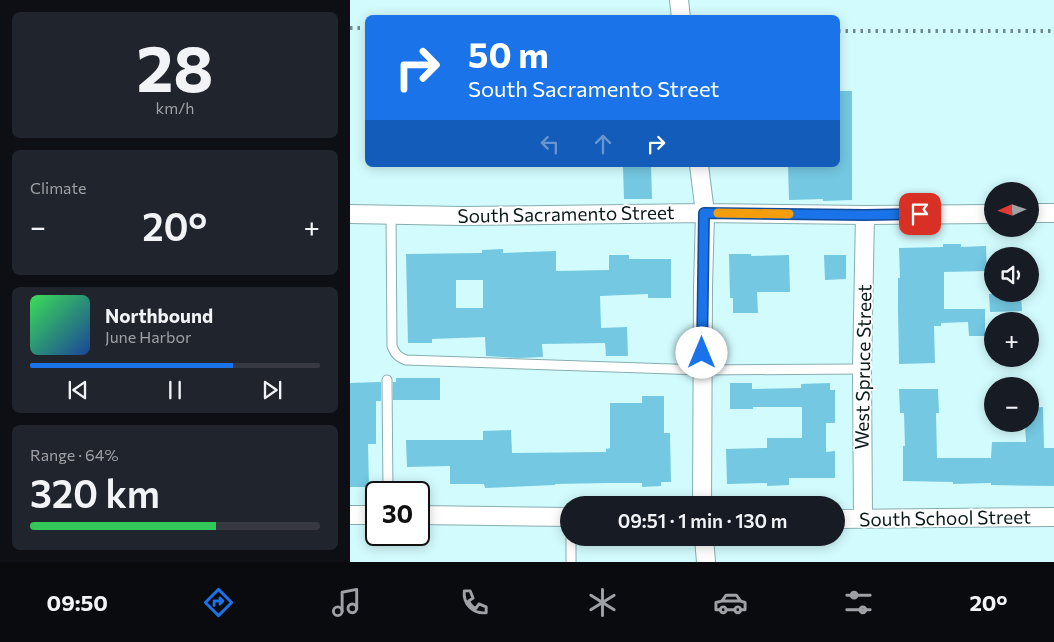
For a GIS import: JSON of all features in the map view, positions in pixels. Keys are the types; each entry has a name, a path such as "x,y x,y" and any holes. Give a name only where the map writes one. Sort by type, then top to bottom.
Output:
{"street":[{"path":"679,0 681,15"},
{"path":"699,167 704,213 702,496"},
{"name":"South Sacramento Street","path":"350,214 462,216 704,213 984,214"},
{"path":"1039,213 1054,213"},
{"name":"West Spruce Street","path":"863,519 862,369 865,215"},
{"path":"350,515 365,515"},
{"path":"430,515 560,517"},
{"name":"South School Street","path":"845,519 1054,517"},
{"path":"705,546 706,562"}],"lane":[{"path":"391,215 392,346 394,353 406,360 702,370 862,369"},
{"path":"387,380 388,481"},
{"path":"571,546 571,562"}],"building":[{"path":"840,91 852,91 852,200 789,200 788,167 840,167"},
{"path":"623,167 651,167 652,199 624,199"},
{"path":"943,244 961,244 961,247 986,246 984,247 984,271 944,272 944,309 985,309 984,336 969,336 968,322 941,323 941,326 934,326 935,363 899,364 899,248 943,247"},
{"path":"503,249 503,253 556,251 556,271 609,270 609,255 629,255 629,259 671,259 671,298 648,298 648,294 600,296 601,328 627,327 628,356 606,356 605,343 542,344 543,357 518,358 486,356 485,337 432,339 432,343 408,343 406,254 482,253 482,250","holes":["456,280 483,280 483,308 456,308"]},
{"path":"729,254 751,254 751,256 789,255 790,292 757,292 758,313 733,313 733,298 730,298"},
{"path":"824,255 846,255 846,279 825,280"},
{"path":"989,302 1021,302 1022,311 990,312"},
{"path":"396,378 440,378 440,400 393,400 393,382 396,382"},
{"path":"381,382 381,401 376,401 376,444 368,444 369,481 365,481 365,487 350,487 350,383"},
{"path":"730,383 752,383 752,389 801,388 801,384 830,383 830,390 835,390 835,423 826,423 826,452 835,451 835,478 789,478 789,485 767,486 767,483 727,484 726,449 767,448 767,438 802,438 802,407 730,409"},
{"path":"899,389 938,389 939,413 936,413 937,458 991,458 992,442 1026,442 1025,432 1039,432 1039,407 1043,407 1044,448 1054,448 1054,486 903,481 904,413 900,413"},
{"path":"642,396 664,396 664,433 670,433 671,482 661,482 661,486 642,487 642,483 607,483 485,488 484,484 450,484 450,466 407,467 406,440 483,440 483,431 511,430 512,453 606,452 606,449 610,448 610,403 642,403"}],"railway":[{"path":"350,28 365,28"},
{"path":"840,31 1054,31"}],"slow traffic":[{"path":"718,213 789,214"}],"route":[{"path":"702,353 704,213 920,214"}]}
